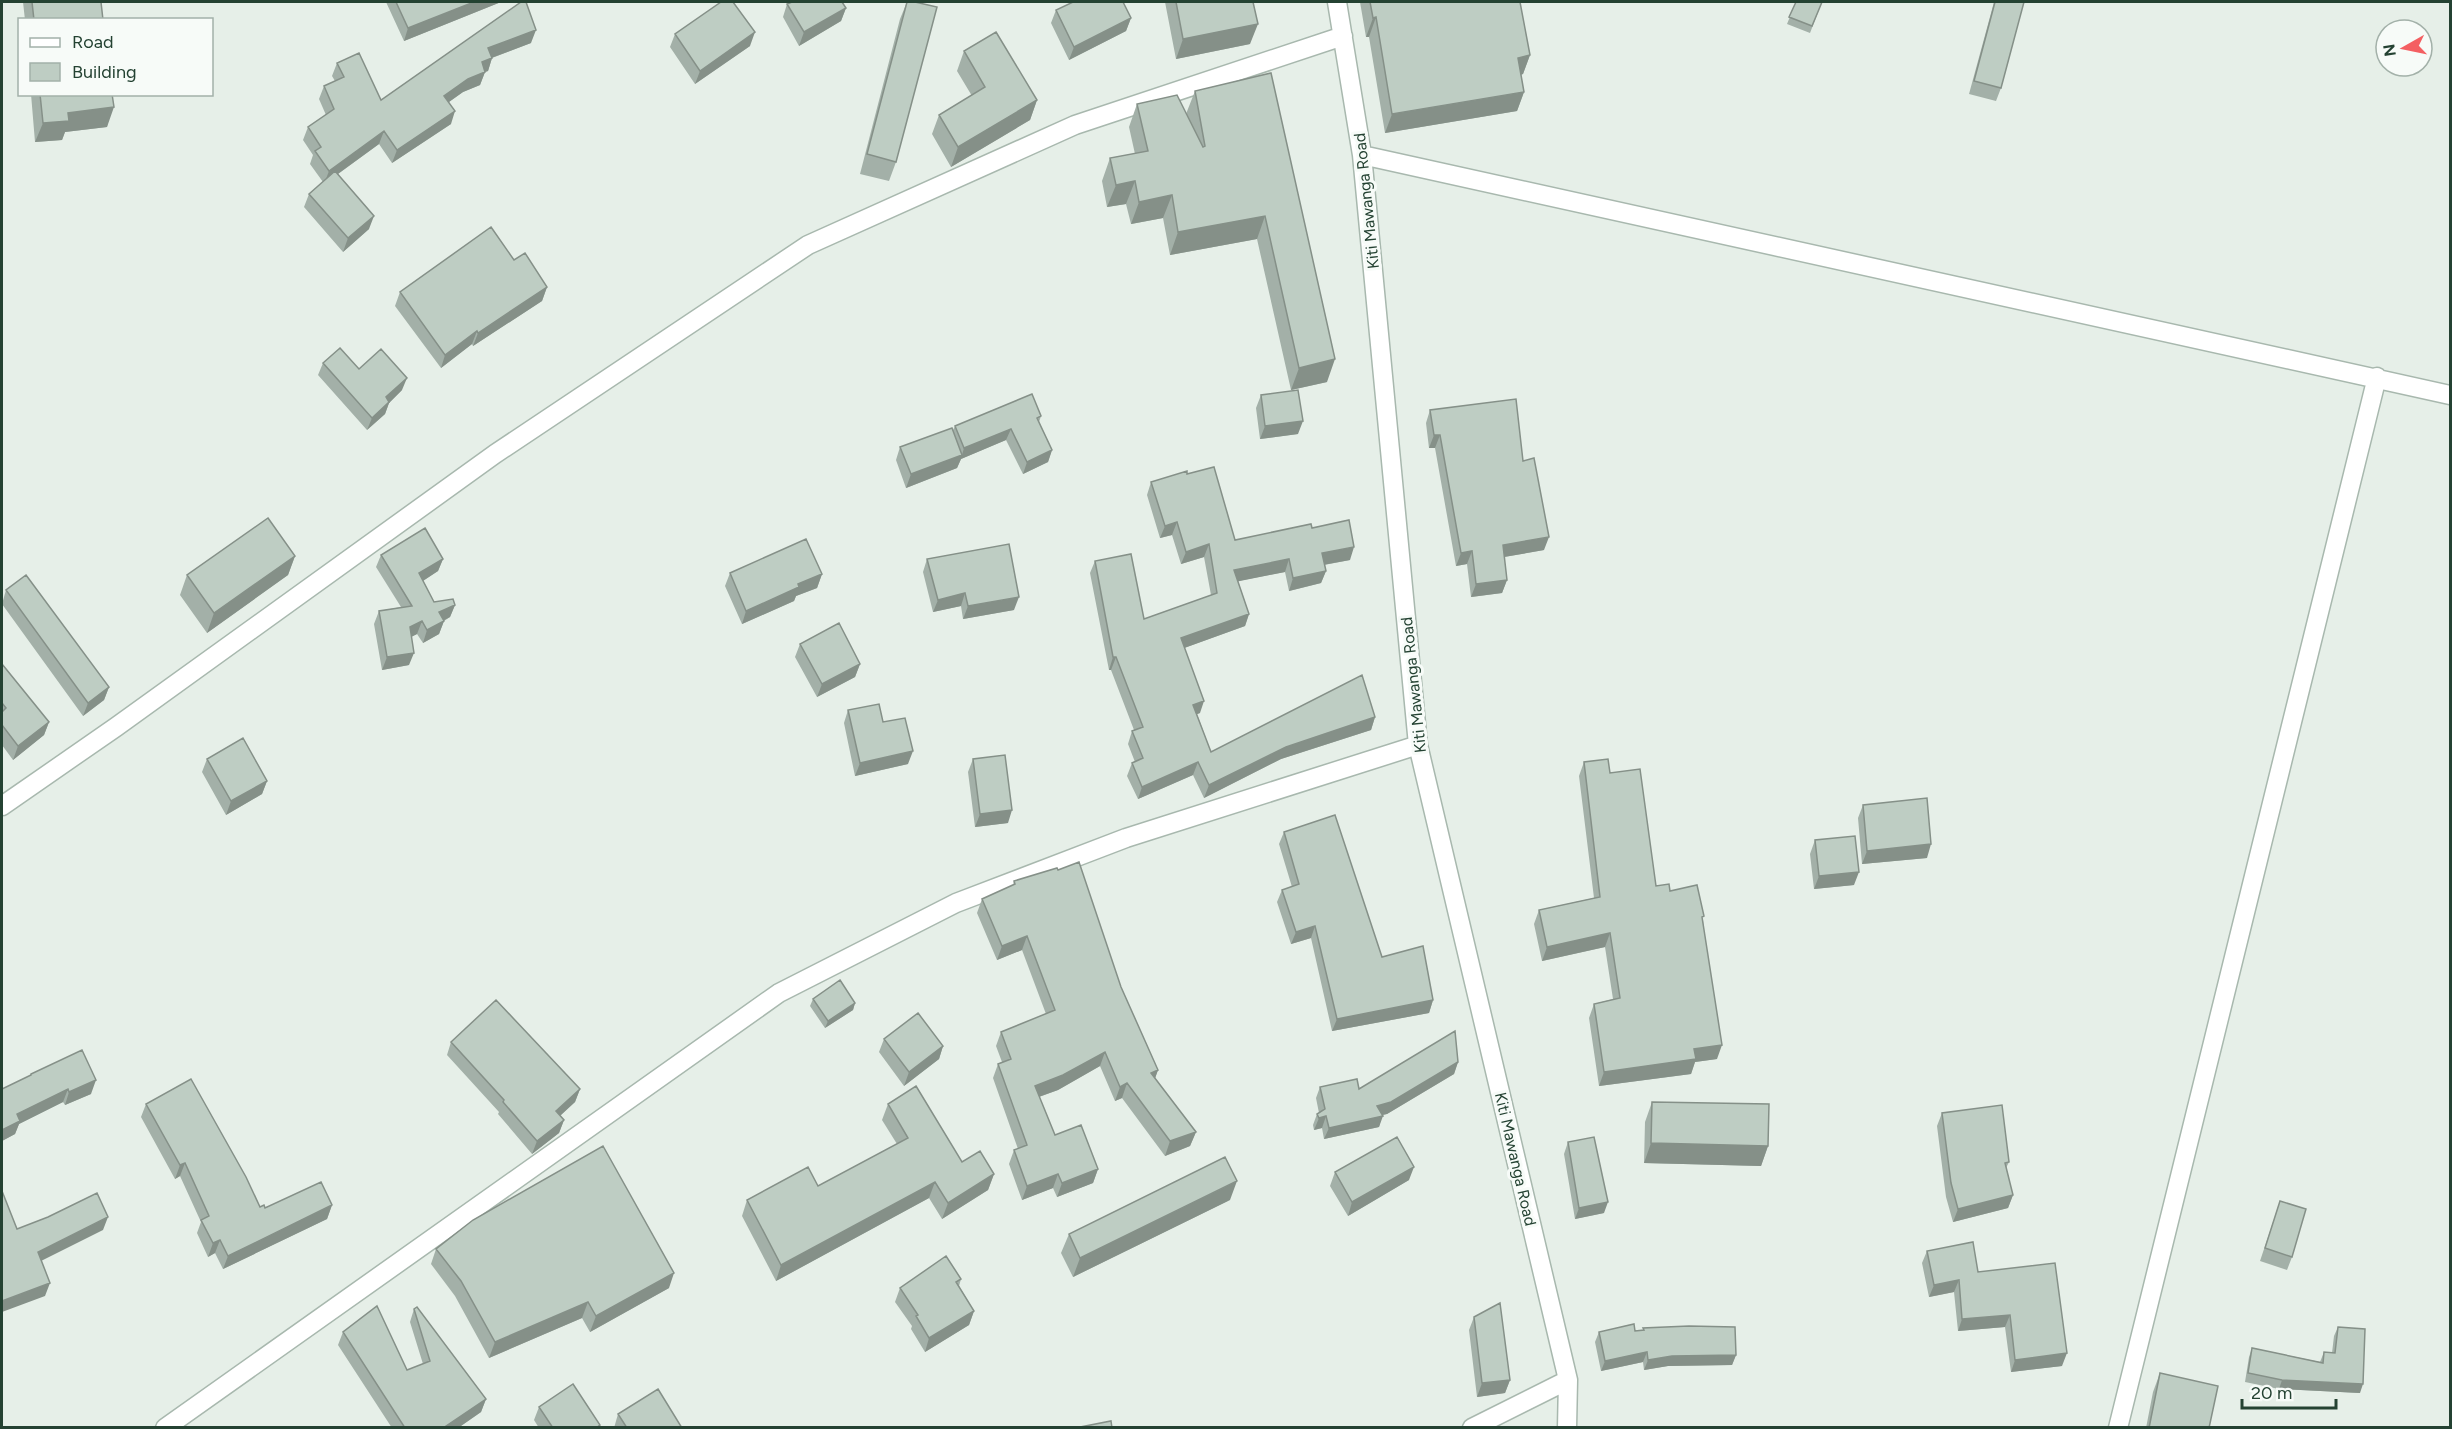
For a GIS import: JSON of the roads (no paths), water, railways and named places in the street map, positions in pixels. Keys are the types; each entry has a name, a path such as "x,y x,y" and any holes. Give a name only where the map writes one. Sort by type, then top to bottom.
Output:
{"street":[{"name":"Kiti Mawanga Road","path":"1337,2 1362,155 1418,745 1568,1380 1567,1428"},
{"path":"2,806 116,727 495,454 808,245 1075,125 1343,36"},
{"path":"1362,155 2451,395"},
{"path":"2118,1428 2376,377"},
{"path":"165,1428 779,993 956,903 1126,838 1418,745"},
{"path":"1472,1428 1568,1380"}]}
